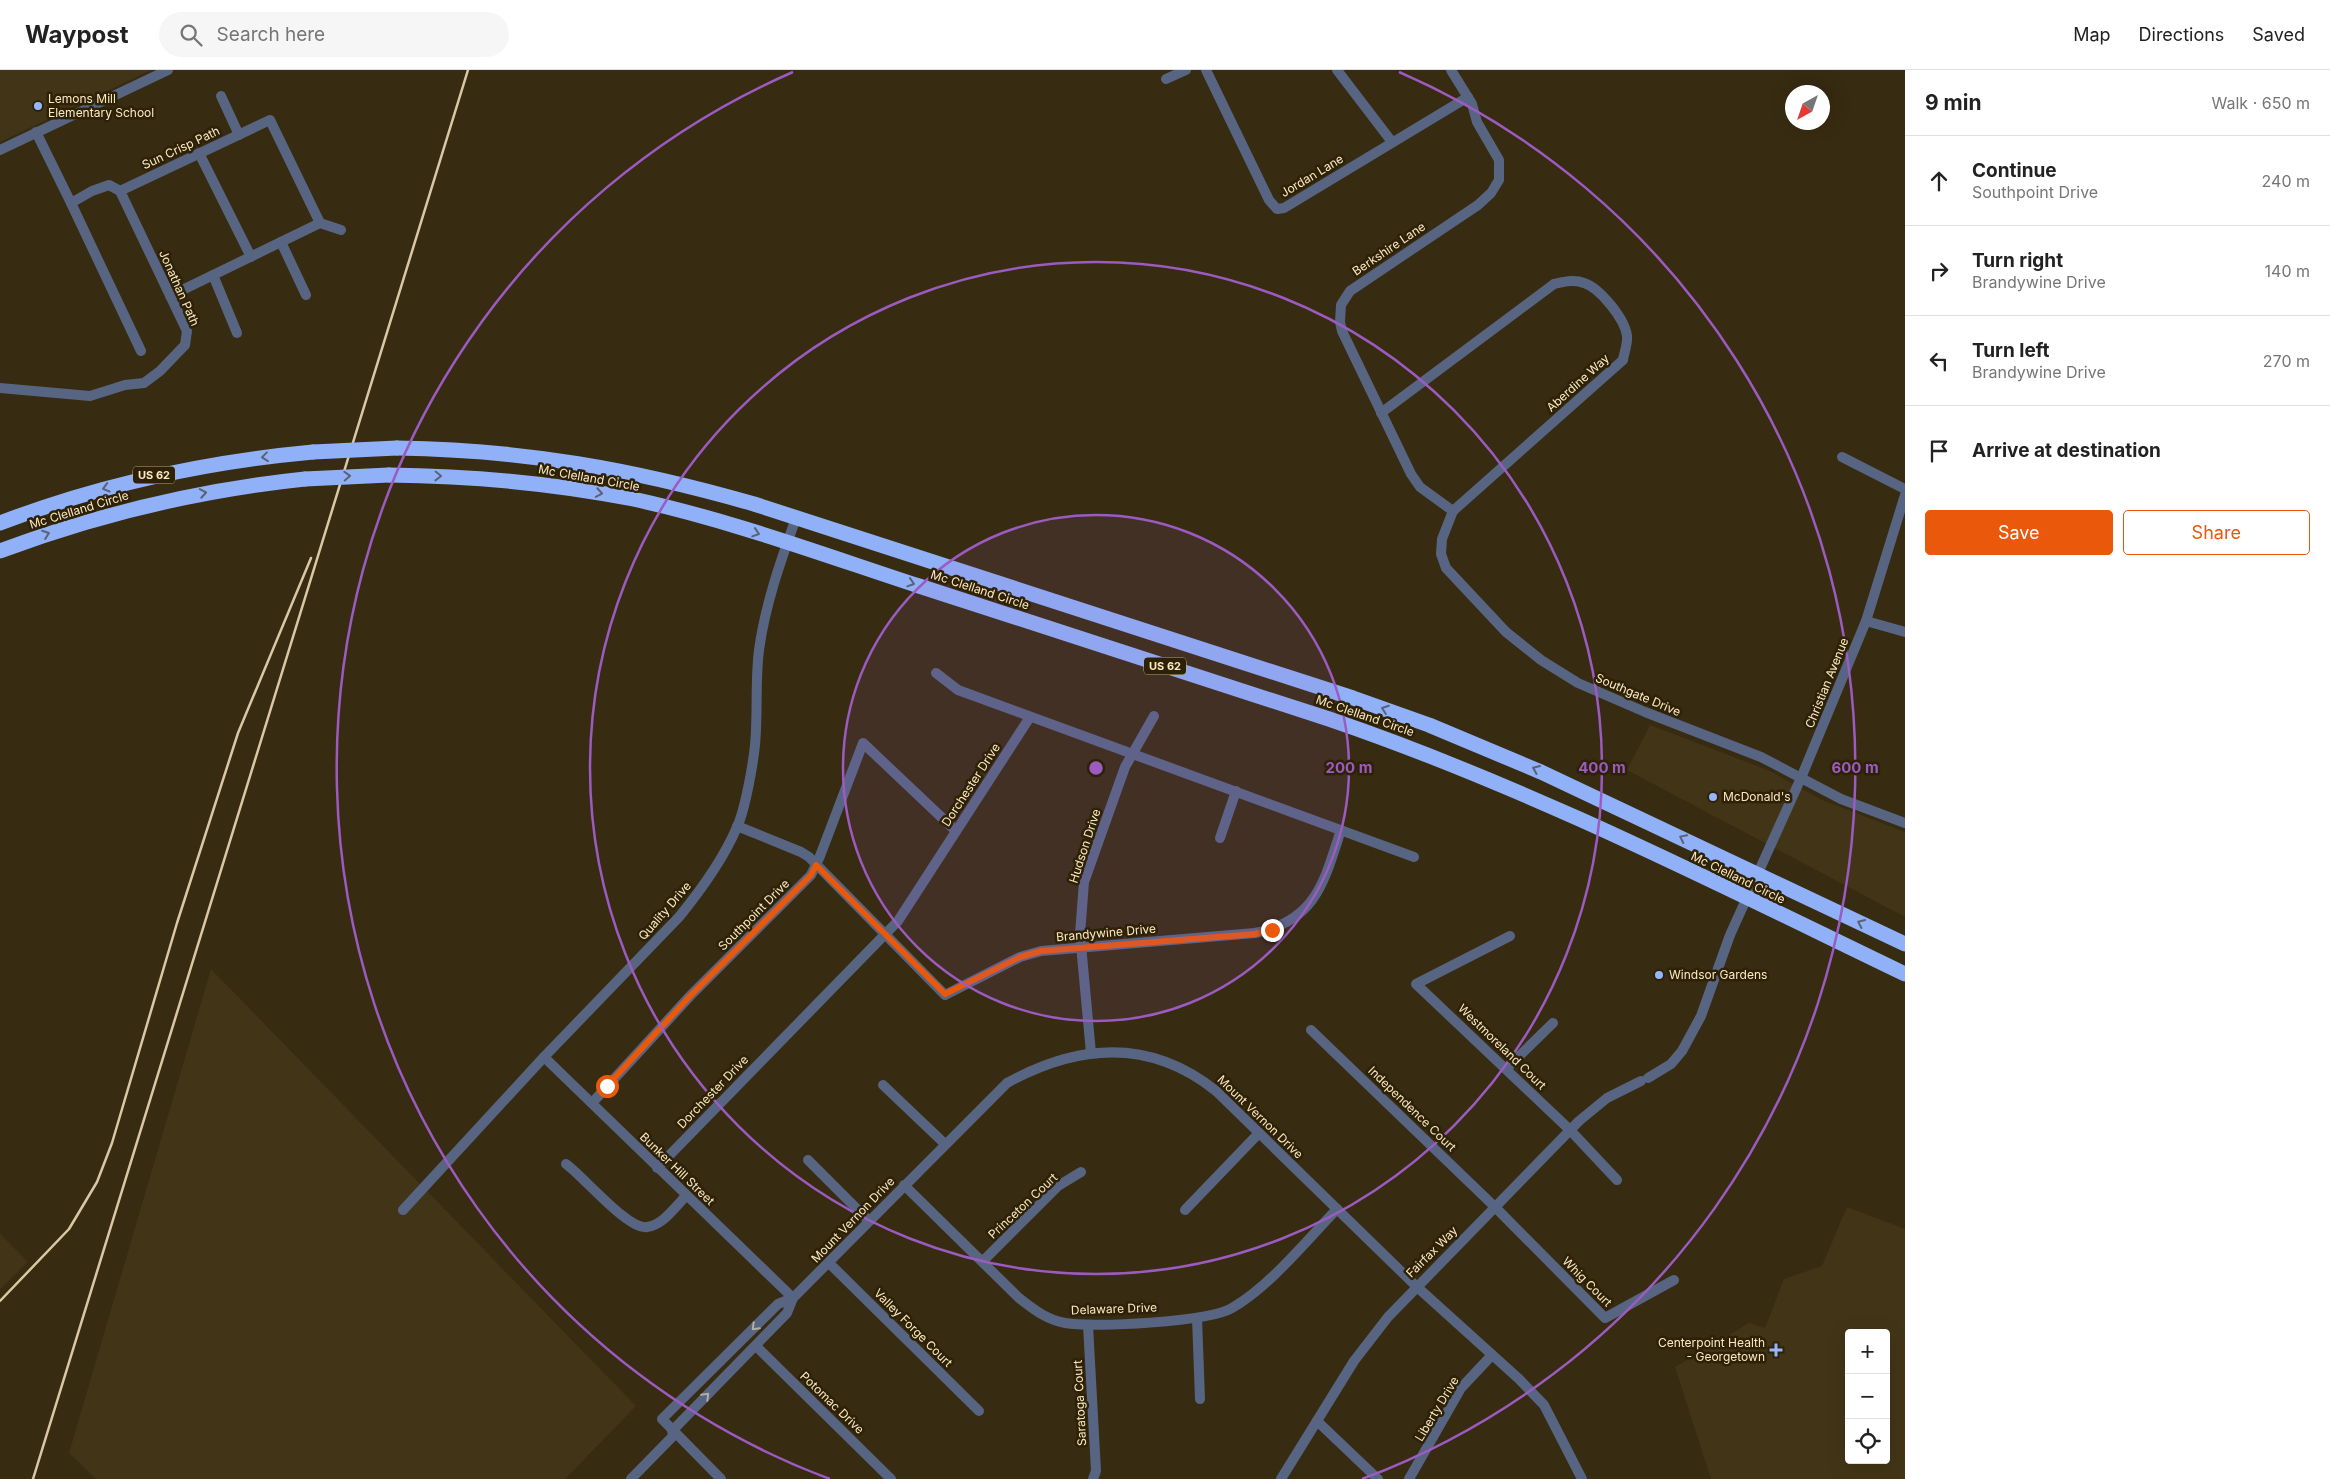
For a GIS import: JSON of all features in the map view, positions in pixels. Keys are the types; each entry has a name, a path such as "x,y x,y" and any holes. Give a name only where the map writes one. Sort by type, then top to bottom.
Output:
{"highway":[{"name":"Mc Clelland Circle","path":"0,523 56,503 141,478 232,461 313,452 398,448 488,452 597,465 684,485 796,518 1401,715 1533,768 1905,944"},
{"name":"Mc Clelland Circle","path":"0,552 78,524 159,502 229,488 305,479 389,475 502,479 574,488 671,508 787,543 1413,748 1560,810 1905,974"}],"street":[{"path":"0,150 168,70"},
{"path":"1166,79 1186,70"},
{"name":"Jordan Lane","path":"1206,70 1269,200 1277,209 1284,208 1468,96"},
{"path":"1336,70 1392,142"},
{"name":"Berkshire Lane","path":"1451,70 1468,96 1477,122 1499,160 1500,173 1496,186 1485,199 1470,211 1363,280 1350,291 1341,305 1340,322 1381,413 1415,481 1452,512"},
{"path":"221,96 238,135"},
{"name":"Sun Crisp Path","path":"71,203 92,191 109,186 120,191 270,120 320,224"},
{"path":"36,132 141,351"},
{"path":"199,153 251,257"},
{"name":"Jonathan Path","path":"0,388 90,396 124,385 144,383 160,371 184,345 187,331 120,191"},
{"path":"170,296 320,224 341,230"},
{"path":"281,242 306,295"},
{"path":"213,275 237,333"},
{"name":"Aberdine Way","path":"1381,413 1554,284 1568,280 1583,282 1595,288 1611,306 1624,326 1627,337 1623,360 1452,512"},
{"path":"1842,457 1905,489"},
{"name":"Christian Avenue","path":"1682,1052 1701,1016 1730,935 1801,778 1866,621 1905,495"},
{"name":"Southgate Drive","path":"1452,512 1442,539 1441,554 1446,568 1506,632 1541,660 1578,683 1645,712 1761,757 1841,799 1905,823"},
{"name":"Quality Drive","path":"403,1210 697,895 738,826 755,748 759,649 766,614 796,518"},
{"path":"1866,621 1905,632"},
{"path":"936,673 958,690 1414,857"},
{"name":"Hudson Drive","path":"1092,1053 1080,934 1084,882 1125,767 1154,716"},
{"name":"Dorchester Drive","path":"657,1168 898,921 1030,717"},
{"name":"Southpoint Drive","path":"592,1103 690,996 811,875 863,743 956,831"},
{"path":"1220,838 1236,792"},
{"name":"Brandywine Drive","path":"738,826 801,852 886,933 945,994 1020,957 1041,951 1255,934 1272,930 1297,917 1314,898 1326,875 1341,830"},
{"name":"Westmoreland Court","path":"1510,936 1416,984 1507,1068 1570,1130 1617,1180"},
{"path":"1507,1068 1552,1023"},
{"name":"Independence Court","path":"1311,1030 1495,1207"},
{"name":"Mount Vernon Drive","path":"674,1432 662,1419 778,1304 793,1298 829,1263 904,1185 1007,1083 1046,1063 1092,1053 1122,1052 1149,1056 1168,1062 1199,1077 1259,1132 1416,1286 1544,1405 1582,1479"},
{"name":"Fairfax Way","path":"1281,1479 1354,1362 1388,1317 1416,1286 1570,1130 1607,1098 1671,1064 1682,1052"},
{"name":"Bunker Hill Street","path":"544,1057 793,1298"},
{"path":"882,1084 945,1144"},
{"path":"1185,1210 1259,1132"},
{"path":"808,1160 869,1221"},
{"path":"566,1164 580,1174 622,1217 638,1227 649,1227 663,1220 686,1196"},
{"name":"Princeton Court","path":"983,1261 1058,1186 1081,1172"},
{"name":"Delaware Drive","path":"904,1185 1019,1298 1034,1310 1064,1323 1088,1325 1197,1318 1229,1310 1254,1294 1337,1209"},
{"name":"Whig Court","path":"1495,1207 1605,1318 1674,1280"},
{"name":"Valley Forge Court","path":"829,1263 979,1411"},
{"name":"Mount Vernon Drive","path":"631,1479 788,1313 793,1298"},
{"path":"1197,1318 1200,1399"},
{"name":"Saratoga Court","path":"1088,1325 1096,1471 1093,1479"},
{"name":"Potomac Drive","path":"756,1346 891,1479"},
{"name":"Liberty Drive","path":"1409,1479 1462,1388 1492,1355"},
{"path":"1317,1421 1378,1479"},
{"path":"674,1432 721,1479"}],"shaded area":[{"name":"Lemons Mill Elementary School","path":"0,70 151,70 0,142"},
{"path":"1650,725 1770,771 1822,800 1905,832 1905,917 1627,770"},
{"path":"211,969 636,1406 565,1479 96,1479 69,1453"},
{"name":"Centerpoint Health - Georgetown","path":"1847,1207 1905,1229 1905,1479 1711,1479 1675,1367 1749,1323 1765,1328 1784,1279 1822,1266"},
{"path":"0,1234 28,1262 0,1289"}],"railway":[{"path":"33,1479 468,70"},
{"path":"0,1301 69,1229 97,1182 112,1143 177,923 238,733 311,558"}],"place":[{"name":"Lemons Mill Elementary School","path":"38,106"},
{"name":"McDonald's","path":"1713,797"},
{"name":"Windsor Gardens","path":"1659,975"},
{"name":"Centerpoint Health - Georgetown","path":"1776,1350"}],"route":[{"path":"607,1086 690,996 811,875 816,865 945,994 1020,957 1041,951 1255,934 1272,930"}]}
